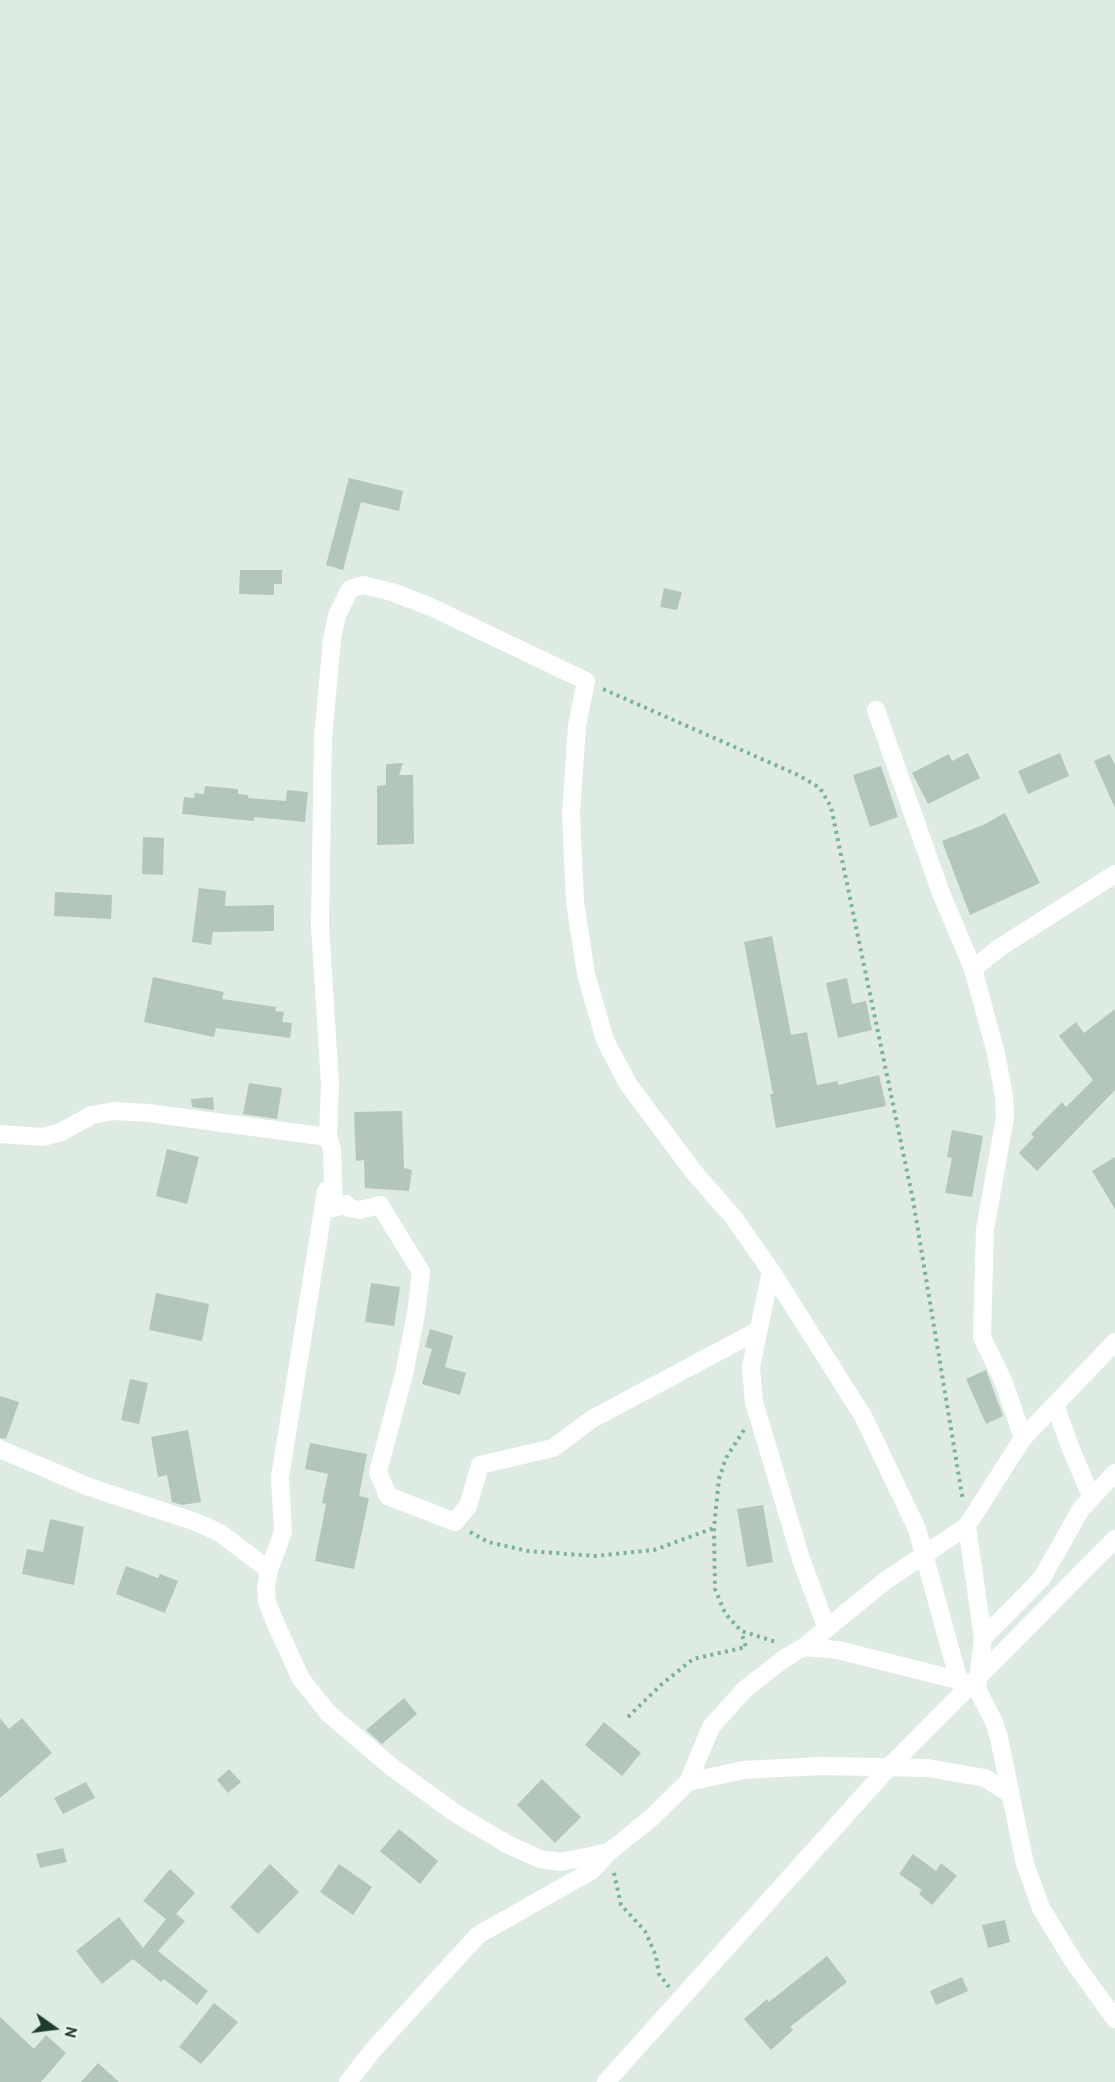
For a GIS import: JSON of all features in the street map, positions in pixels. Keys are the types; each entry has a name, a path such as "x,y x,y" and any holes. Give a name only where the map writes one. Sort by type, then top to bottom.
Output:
{"street":[{"path":"757,1331 592,1419 553,1448 480,1465 468,1506 454,1522 388,1496 378,1472 404,1374 416,1314 421,1272 380,1205 360,1210 349,1208 346,1204 334,1208 330,1144 330,1084 320,925 323,738 332,639 337,615 346,593 363,585 392,592 431,607 586,681 577,726 571,814 575,902 586,974 596,1017 613,1059 628,1084 693,1171 734,1218 771,1271 863,1416 917,1529 969,1681 977,1689 994,1722 1025,1864 1041,1908 1073,1960 1115,2019"},
{"path":"876,710 941,893 974,969 996,1053 1004,1096 1005,1118 985,1229 982,1337 1004,1383 1023,1438"},
{"path":"974,969 999,948 1115,874"},
{"path":"0,1134 43,1137 61,1132 92,1115 114,1112 148,1113 330,1144"},
{"path":"330,1144 280,1477 283,1532 269,1570 267,1602 301,1678 328,1714 393,1768 455,1813 507,1844 540,1859 561,1862 609,1852"},
{"path":"771,1271 751,1367 756,1415 801,1559 826,1629"},
{"path":"348,2082 373,2050 478,1935 591,1871 609,1852 651,1819 688,1782 704,1739 723,1710 765,1672 804,1647 924,1554 966,1526 1023,1438 1115,1342"},
{"path":"1056,1404 1070,1447 1091,1496"},
{"path":"0,1449 89,1487 196,1522 220,1533 269,1570"},
{"path":"969,1681 983,1638 1042,1578 1065,1534 1091,1496 1115,1473"},
{"path":"966,1526 983,1638"},
{"path":"606,2082 679,1999 747,1929 806,1858 969,1681 1115,1539"},
{"path":"804,1647 838,1650 969,1681"},
{"path":"688,1782 743,1770 821,1766 889,1767 967,1774 985,1778 1010,1794"}],"path":[{"path":"586,681 798,775 819,788 831,807 913,1200 966,1526"},
{"path":"628,1717 662,1684 693,1659 747,1647 741,1631 725,1613 715,1589 714,1528 719,1479 726,1458 756,1415"},
{"path":"467,1528 477,1538 508,1548 594,1556 654,1550 714,1528"},
{"path":"741,1631 754,1637 804,1647"},
{"path":"609,1852 621,1905 645,1931 656,1956 659,1974 679,1999"}],"building":[{"path":"349,478 403,491 399,511 361,502 343,570 326,565"},
{"path":"240,570 282,570 282,584 274,584 274,595 239,594"},
{"path":"664,588 682,592 677,610 660,607"},
{"path":"968,753 980,778 928,804 912,773 949,754 952,761"},
{"path":"1060,753 1069,776 1028,794 1018,771"},
{"path":"1110,754 1115,765 1115,808 1094,761"},
{"path":"403,763 399,775 413,775 414,844 377,845 377,786 386,785 386,764"},
{"path":"881,766 898,817 870,827 853,775"},
{"path":"205,786 238,789 238,794 248,795 248,798 286,801 287,790 308,792 305,822 254,817 254,821 182,814 184,797 194,798 195,793 204,794"},
{"path":"1005,813 1040,883 970,915 942,841 983,825"},
{"path":"143,837 164,838 163,875 142,874"},
{"path":"199,888 226,891 225,906 274,905 274,931 213,932 211,945 192,942"},
{"path":"55,892 112,895 111,919 54,916"},
{"path":"772,936 791,1035 807,1032 817,1085 838,1081 838,1085 879,1075 886,1106 776,1128 770,1094 773,1094 744,942"},
{"path":"153,977 224,992 222,999 276,1007 275,1011 284,1012 282,1022 292,1023 290,1038 216,1028 214,1037 144,1022"},
{"path":"847,978 852,1004 866,1001 872,1030 838,1038 826,983"},
{"path":"1115,1009 1115,1090 1037,1171 1019,1153 1034,1137 1031,1134 1062,1102 1066,1107 1093,1080 1059,1036 1076,1022 1084,1033"},
{"path":"249,1083 282,1088 277,1119 243,1114"},
{"path":"213,1097 214,1110 192,1107 191,1099"},
{"path":"402,1111 404,1168 412,1170 409,1191 365,1188 364,1160 356,1161 354,1112"},
{"path":"952,1130 983,1136 972,1197 945,1193 952,1158 947,1157"},
{"path":"167,1149 199,1157 187,1204 156,1196"},
{"path":"1115,1157 1115,1209 1092,1171"},
{"path":"371,1283 400,1287 394,1326 365,1322"},
{"path":"156,1293 209,1304 202,1341 149,1330"},
{"path":"430,1329 453,1336 445,1367 466,1373 460,1395 422,1384 432,1349 425,1347"},
{"path":"986,1370 1003,1416 986,1424 966,1379"},
{"path":"130,1379 148,1383 139,1424 121,1420"},
{"path":"0,1396 19,1402 6,1439 0,1438"},
{"path":"188,1430 201,1502 182,1505 172,1502 167,1475 158,1477 151,1437"},
{"path":"310,1443 367,1454 359,1496 369,1498 354,1569 315,1561 326,1504 322,1503 328,1474 305,1469"},
{"path":"763,1505 773,1562 747,1567 737,1509"},
{"path":"50,1519 84,1527 74,1585 22,1574 27,1549 43,1552"},
{"path":"126,1566 158,1578 160,1574 178,1581 165,1613 116,1594"},
{"path":"404,1698 417,1714 382,1744 366,1730"},
{"path":"0,1718 9,1729 22,1718 52,1753 0,1798"},
{"path":"604,1722 641,1753 622,1776 585,1745"},
{"path":"229,1769 241,1782 228,1793 217,1780"},
{"path":"542,1779 581,1817 555,1843 517,1805"},
{"path":"86,1782 95,1798 63,1814 54,1798"},
{"path":"399,1829 438,1861 420,1884 380,1851"},
{"path":"63,1848 67,1862 40,1868 36,1854"},
{"path":"913,1854 936,1871 941,1863 957,1876 932,1905 919,1894 922,1890 899,1874"},
{"path":"270,1864 299,1892 258,1934 230,1907"},
{"path":"339,1864 372,1887 353,1915 320,1892"},
{"path":"170,1869 195,1893 176,1914 185,1921 158,1951 208,1991 197,2005 164,1979 161,1982 133,1959 102,1984 76,1951 119,1917 143,1948 166,1919 143,1901"},
{"path":"1005,1920 1010,1942 988,1948 982,1925"},
{"path":"827,1956 847,1982 790,2027 793,2030 771,2050 744,2019 767,1999 769,2002"},
{"path":"962,1977 968,1991 936,2005 930,1991"},
{"path":"214,2003 238,2022 201,2064 179,2047"},
{"path":"0,2017 34,2049 46,2035 66,2053 41,2082 0,2082"},
{"path":"98,2063 119,2082 81,2082"}]}
